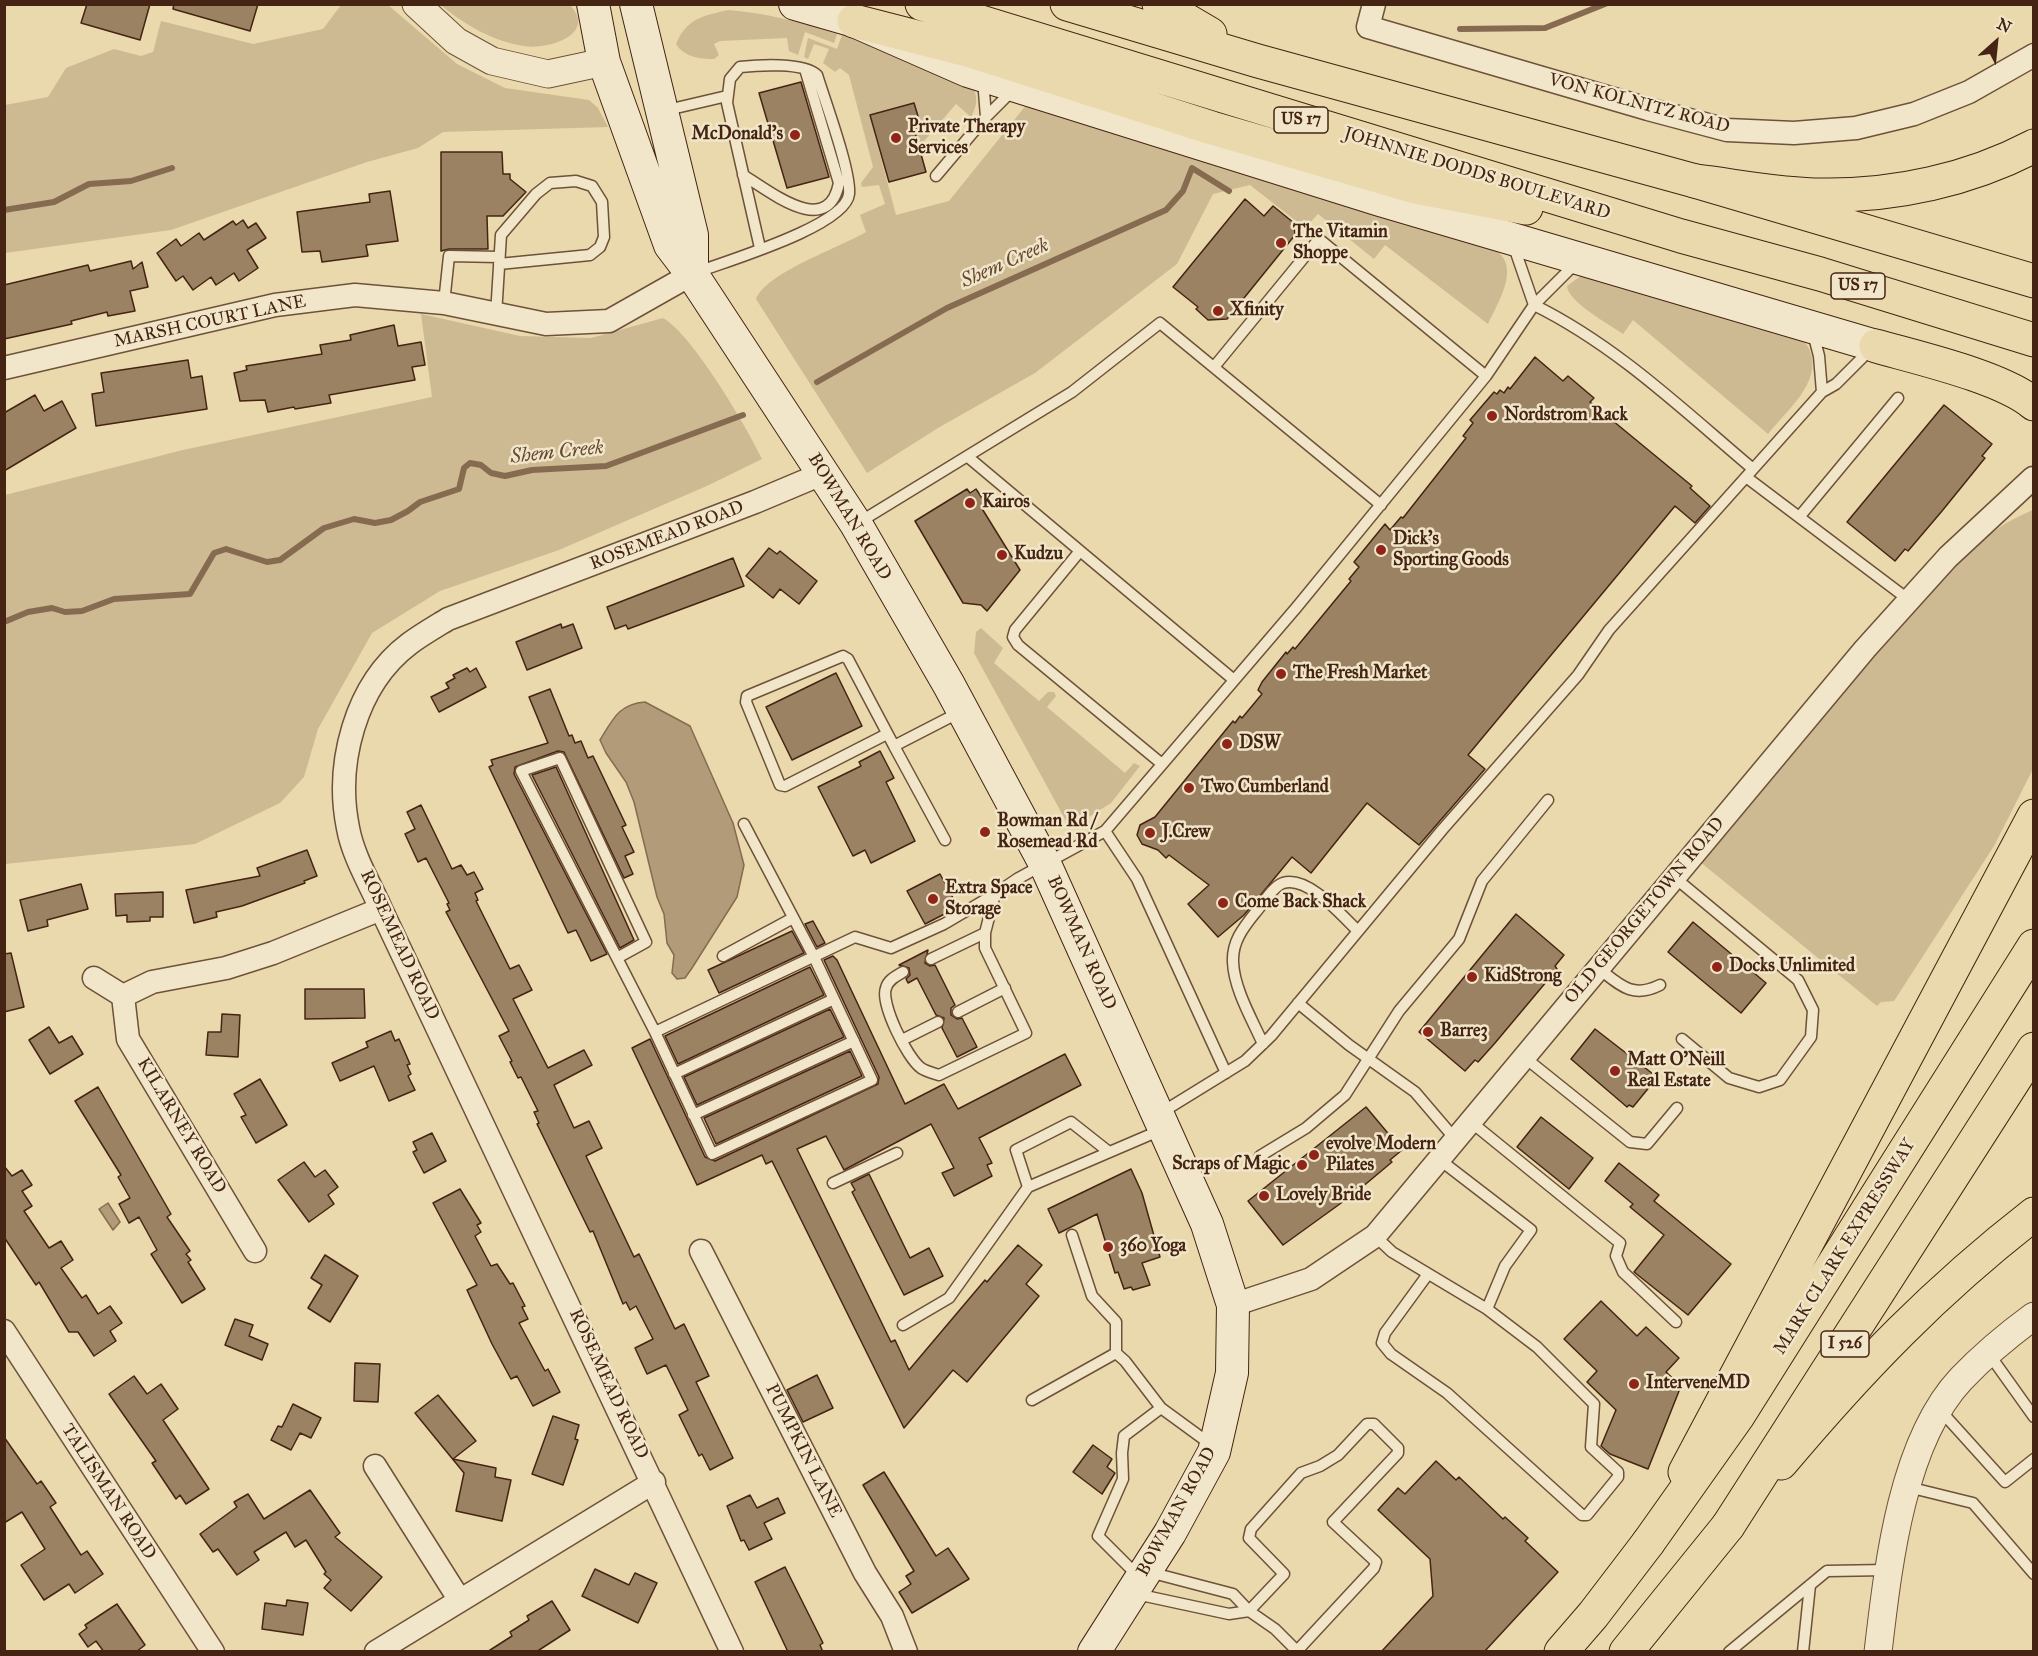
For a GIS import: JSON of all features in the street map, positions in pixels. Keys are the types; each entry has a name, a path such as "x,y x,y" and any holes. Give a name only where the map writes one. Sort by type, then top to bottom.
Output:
{"main road":[{"name":"BOWMAN ROAD","path":"593,4 604,62 670,245 692,274 856,524 1045,864 1207,1224 1233,1305 1232,1373 1215,1448 1170,1533 1094,1652"},
{"path":"636,4 692,235 692,274"},
{"path":"795,4 971,51 1212,128 1415,187 1681,236"},
{"name":"JOHNNIE DODDS BOULEVARD","path":"922,4 1681,236 1820,274 2034,340"},
{"name":"US 17","path":"1067,4 1258,61 1695,181 2034,281"},
{"path":"1159,4 1258,61"},
{"path":"854,21 983,75 1580,259 1965,372 2023,395 2034,404"},
{"path":"1695,181 1821,195 1891,192 1939,183 2000,163 2034,146"},
{"path":"1561,1652 1593,1616 1648,1543 2034,816"},
{"name":"MARK CLARK EXPRESSWAY","path":"1648,1543 1738,1416 2034,946"},
{"name":"I 526","path":"1728,1526 2034,1049"},
{"path":"1626,1652 1728,1526 1877,1352 1978,1257 2034,1214"}],"street":[{"path":"416,4 456,41 492,61 549,74 604,62"},
{"name":"VON KOLNITZ ROAD","path":"1374,4 1368,27 1648,110 1727,130 1794,133 1845,129 1914,114 1969,92 2034,55"},
{"name":"MARSH COURT LANE","path":"4,369 275,304 355,295 444,303 496,316 546,324 609,321 692,274"},
{"name":"ROSEMEAD ROAD","path":"732,1652 654,1482 381,909 348,828 345,762 350,739 363,703 384,670 408,645 448,619 744,506 824,472"},
{"name":"OLD GEORGETOWN ROAD","path":"1233,1305 1311,1279 1375,1236 1865,649 1948,557 2033,478"},
{"path":"94,978 123,996 152,982 226,968 273,953 381,909"},
{"name":"KILARNEY ROAD","path":"123,996 128,1039 255,1251"},
{"name":"PUMPKIN LANE","path":"701,1251 861,1564 892,1616 906,1652"},
{"path":"1878,1652 1887,1570 1896,1523 1933,1419 1960,1380 2034,1316"},
{"name":"TALISMAN ROAD","path":"4,1331 213,1652"},
{"path":"375,1466 459,1599"},
{"path":"376,1652 459,1599 654,1482"}],"lane":[{"path":"692,274 808,231 839,212 847,204 849,183 817,75 811,69 763,65 740,67 730,79 727,96 760,248"},
{"path":"743,175 804,210 820,210 830,205 837,195 839,183 805,69"},
{"path":"983,75 986,117"},
{"path":"936,176 986,117 1017,86"},
{"path":"663,112 727,96"},
{"path":"444,303 450,256 499,260 590,255 600,247 604,237 602,202 592,186 576,181 550,183 505,228 501,235 499,260 496,316"},
{"path":"1511,238 1534,305 1567,321 1611,349 1800,516 1909,600"},
{"path":"1214,367 1319,240 1486,376"},
{"path":"655,1032 855,937 891,948 944,924 1105,831 1381,505 1486,376 1534,305 1580,259"},
{"path":"856,524 1072,392 1160,323 1381,505"},
{"path":"1811,327 1819,356 1822,392"},
{"path":"903,1325 949,1298 1028,1187 1108,1152 1161,1121 1245,1061 1263,1044 1442,830 1578,675 1609,630 1822,392 1836,384 1876,346"},
{"path":"1800,516 1898,398"},
{"path":"968,457 1234,680"},
{"path":"1080,551 1015,630 1013,637 1018,645 1162,764"},
{"path":"887,734 784,786 780,785 746,702 747,696 843,656 848,658 945,840"},
{"path":"894,746 962,711"},
{"path":"617,958 646,942 560,758 521,771 611,947 655,1032 712,1155 872,1080 814,957 744,824"},
{"path":"1260,1156 1326,1113 1345,1095 1399,1011 1459,939 1482,881 1548,800"},
{"path":"1105,831 1137,879 1226,1073"},
{"path":"1674,877 1798,980 1813,1010 1811,1037 1780,1080 1759,1087 1730,1078 1682,1039"},
{"path":"1263,1044 1238,984 1233,963 1234,946 1240,932 1274,890 1283,883 1296,882 1315,891 1358,931"},
{"path":"903,972 895,976 886,986 884,1000 907,1052 921,1069 939,1074 1026,1033 985,948 985,933 995,894"},
{"path":"723,956 793,918"},
{"path":"932,959 985,933"},
{"path":"1598,968 1625,989 1646,992 1660,985"},
{"path":"958,1012 1005,988"},
{"path":"674,1074 834,999"},
{"path":"1298,1004 1415,1092 1456,1140"},
{"path":"902,1040 938,1022"},
{"path":"693,1115 854,1041"},
{"path":"1524,1057 1630,1142 1647,1144 1677,1108"},
{"path":"1028,1187 1016,1150 1071,1122 1108,1152"},
{"path":"1471,1122 1620,1243 1616,1256 1623,1272 1676,1322"},
{"path":"833,1182 897,1153"},
{"path":"1440,1160 1531,1230 1506,1266 1487,1310"},
{"path":"1072,1234 1092,1296 1116,1322 1116,1353 1125,1361 1161,1408 1215,1448"},
{"path":"1375,1236 1392,1252 1487,1310 1537,1347 1594,1404 1591,1447 1618,1472 1618,1477 1587,1515 1581,1515 1447,1393 1391,1354 1382,1343 1385,1333 1428,1274"},
{"path":"1032,1400 1116,1353"},
{"path":"1989,1354 2034,1417"},
{"path":"1139,1581 1233,1594 1249,1611 1275,1629 1297,1651 1374,1568 1376,1562 1333,1522 1398,1453 1398,1448 1374,1424 1367,1424 1338,1455 1320,1466 1301,1473 1251,1528 1249,1538 1284,1574 1249,1611 1229,1614 1139,1581 1098,1536 1123,1479 1124,1436 1161,1408"},
{"path":"1940,1410 2005,1482 2034,1459"},
{"path":"1907,1487 1973,1503 2034,1574"},
{"path":"1729,1652 1827,1571 1887,1570"},
{"path":"1803,1652 1810,1586"}],"shaded area":[{"path":"341,5 388,5 457,64 505,88 589,100 598,108 608,127 443,132 418,148 367,162 171,230 5,253 5,105 48,97 66,68 114,49 141,56 153,52 161,21 253,44 323,29"},
{"path":"441,5 570,5 577,16 578,25 574,32 556,43 545,46 524,46 501,41 479,31"},
{"path":"728,10 756,13 837,34 834,43 805,32 798,55 789,51 787,38 720,41 714,44 719,55 714,59 698,58 683,52 676,44 680,35 691,23"},
{"path":"842,35 971,83 975,92 976,104 971,117 956,104 919,147 914,129 921,126 914,103 870,116 896,215 949,201 1027,104 1497,251 1504,258 1507,267 1505,286 1488,324 1385,245 1374,259 1318,214 1305,228 1250,185 1213,194 1177,264 1035,373 938,428 867,473 756,299 774,279 805,261 866,232 860,215 885,204 879,185 862,187 861,183 873,167 849,75 840,68 835,72 823,63 829,49 814,44 808,59 804,57 808,38 837,49"},
{"path":"1582,275 1795,333 1810,351 1812,363 1807,385 1768,434 1633,320 1623,334 1581,306 1569,292 1567,286"},
{"path":"421,314 520,336 591,338 663,318 689,342 718,382 762,459 709,485 559,550 440,591 372,633 318,729 304,777 280,803 195,844 5,864 5,495 183,450 432,397"},
{"path":"2033,510 2033,769 1994,846 1894,1001 1881,1002 1877,1006 1699,861 1929,588 1979,542"},
{"path":"981,628 1003,648 994,663 1039,701 1048,692 1054,692 1056,696 1047,707 1125,773 1134,763 1140,766 1111,803 1076,825 1066,821 974,653 976,632"},
{"path":"645,702 690,726 733,823 744,865 737,897 685,978 677,979 672,973 674,955 667,943 664,914 657,897 634,802 626,782 600,740 613,719 623,709"},
{"path":"108,1203 120,1222 113,1230 99,1209"}],"building":[{"path":"87,4 150,4 140,40 81,23"},
{"path":"174,4 258,4 250,31 173,9"},
{"name":"McDonald's","path":"801,82 829,177 787,188 759,93"},
{"name":"Private Therapy Services","path":"914,103 921,126 914,129 926,172 889,182 870,115"},
{"path":"441,152 502,152 503,174 510,174 510,179 526,192 503,216 487,216 488,249 441,251"},
{"path":"390,191 398,241 366,245 368,256 322,262 320,251 302,252 297,212 370,202 369,194"},
{"path":"1245,199 1264,216 1273,206 1294,223 1295,235 1227,319 1208,320 1196,309 1198,307 1173,287"},
{"path":"243,220 248,228 256,223 266,238 247,250 258,268 239,281 234,273 216,285 211,277 193,290 183,276 176,281 157,253 176,239 181,246 199,233 204,240 233,221 236,225"},
{"path":"131,261 133,269 142,262 148,287 130,291 135,311 108,316 107,312 71,321 72,324 4,339 4,285 88,265 90,271"},
{"path":"394,325 398,346 421,342 425,365 412,367 415,380 329,395 331,403 295,409 294,407 268,412 265,400 240,401 234,373 247,370 246,366 322,354 320,345 351,340 350,335"},
{"path":"1535,357 1563,381 1568,376 1594,398 1590,402 1692,486 1690,488 1710,506 1695,523 1675,506 1468,755 1485,769 1419,845 1367,803 1311,873 1292,857 1244,915 1218,937 1188,904 1209,885 1169,855 1166,858 1158,850 1142,844 1137,835 1140,825 1155,817 1233,721 1235,723 1240,716 1242,718 1262,694 1258,690 1262,682 1286,652 1287,654 1293,647 1295,649 1351,581 1349,579 1359,567 1354,562 1385,524 1390,530 1401,517 1403,518 1466,438 1463,436 1473,423 1470,420 1494,392 1497,394 1500,390 1504,393 1508,387 1510,389"},
{"path":"188,360 191,378 202,376 207,409 96,426 92,394 104,392 101,373"},
{"path":"35,395 44,411 62,401 76,428 4,471 4,413"},
{"path":"1944,405 1992,444 1982,456 1985,458 1942,511 1908,551 1905,549 1895,561 1847,522"},
{"path":"967,489 970,493 976,489 986,504 981,507 1020,570 987,611 981,605 963,603 915,521"},
{"path":"769,548 777,554 780,551 817,581 799,604 780,589 773,598 746,576"},
{"path":"733,558 744,586 628,629 626,625 615,629 607,607"},
{"path":"561,624 562,628 573,624 582,648 527,670 516,642"},
{"path":"467,668 470,672 476,668 486,687 439,712 431,697 449,688 446,683 455,678 453,675"},
{"path":"836,673 862,726 792,760 766,707"},
{"path":"550,689 569,736 572,735 575,743 581,741 588,758 593,756 626,825 622,827 634,852 625,856 633,874 624,878 564,752 558,751 515,767 514,774 607,954 591,961 576,930 568,933 489,767 493,765 491,760 548,743 529,697"},
{"path":"880,751 894,778 886,782 915,841 871,863 865,850 853,856 818,787 861,766 859,762"},
{"path":"556,767 634,940 620,948 532,775"},
{"path":"421,805 452,869 461,865 467,875 474,872 483,889 475,893 478,900 476,901 510,969 519,965 532,990 513,999 548,1068 584,1050 592,1065 554,1085 574,1128 589,1121 602,1148 586,1156 634,1257 639,1254 675,1329 684,1324 709,1376 696,1382 733,1458 710,1470 702,1454 699,1456 679,1415 688,1410 666,1365 647,1374 635,1348 653,1339 636,1306 630,1310 626,1302 623,1304 593,1231 590,1232 537,1124 539,1123 534,1112 538,1111 521,1077 518,1078 499,1036 509,1031 446,912 450,910 447,904 449,903 426,858 418,862 405,834 415,829 407,812"},
{"path":"307,850 317,876 304,881 305,883 242,906 216,912 217,917 194,923 186,890 260,876 257,868"},
{"name":"Extra Space Storage","path":"940,874 958,907 925,924 907,891"},
{"path":"81,884 88,909 47,920 48,926 28,931 20,900"},
{"path":"163,892 163,917 150,917 150,921 127,922 127,915 116,916 115,894"},
{"path":"1516,914 1564,955 1555,966 1557,969 1495,1043 1478,1062 1475,1060 1465,1071 1419,1032"},
{"path":"813,921 825,943 817,947 805,924"},
{"name":"Docks Unlimited","path":"1693,922 1766,983 1741,1013 1668,952"},
{"path":"792,931 804,953 719,993 708,970"},
{"path":"928,950 925,963 930,966 935,965 955,1005 951,1008 951,1015 957,1019 962,1018 977,1047 957,1057 942,1028 944,1018 936,1015 917,978 908,983 906,979 910,975 909,968 899,965"},
{"path":"11,953 24,1007 4,1012 4,954"},
{"path":"833,956 837,960 905,1104 944,1084 958,1109 1065,1054 1081,1085 979,1138 992,1163 987,1165 992,1176 954,1196 942,1173 954,1168 931,1124 844,1170 826,1136 797,1149 891,1342 895,1340 909,1370 985,1280 987,1282 1018,1245 1042,1265 1026,1284 1039,1296 967,1382 953,1370 904,1428 772,1161 766,1164 762,1155 697,1185 632,1048 650,1039 705,1157 715,1161 878,1084 879,1077 824,960"},
{"path":"810,967 824,995 678,1064 665,1036"},
{"path":"305,989 364,989 365,1018 305,1019"},
{"path":"830,1009 844,1037 697,1105 684,1077"},
{"path":"222,1014 240,1015 238,1057 206,1055 208,1032 221,1032"},
{"path":"49,1027 59,1043 72,1036 83,1054 50,1074 29,1040"},
{"name":"Matt O'Neill Real Estate","path":"1595,1029 1653,1074 1647,1082 1651,1085 1633,1107 1629,1105 1627,1107 1571,1059"},
{"path":"391,1031 395,1041 399,1039 410,1064 407,1065 411,1074 408,1076 415,1090 389,1101 374,1066 340,1081 332,1063 368,1047 366,1042"},
{"path":"850,1051 862,1076 716,1144 704,1118"},
{"path":"260,1079 287,1125 256,1143 241,1117 246,1115 234,1094"},
{"path":"98,1087 171,1214 167,1217 190,1251 186,1254 191,1260 188,1262 205,1289 182,1303 151,1254 157,1250 139,1217 129,1223 119,1204 130,1198 118,1177 121,1175 75,1101"},
{"path":"1366,1107 1402,1150 1390,1160 1392,1162 1355,1193 1283,1245 1248,1201"},
{"path":"1541,1117 1593,1158 1569,1189 1517,1147"},
{"path":"432,1133 446,1161 424,1173 413,1152 417,1150 413,1142"},
{"path":"304,1162 315,1177 325,1170 338,1187 328,1195 334,1204 309,1222 278,1180"},
{"path":"1619,1163 1659,1195 1654,1201 1731,1264 1688,1315 1634,1272 1664,1235 1630,1207 1633,1204 1605,1181"},
{"path":"4,1166 12,1176 22,1170 32,1185 22,1191 32,1206 24,1211 49,1248 61,1241 73,1260 61,1268 82,1298 86,1295 98,1314 110,1306 122,1323 110,1331 116,1341 94,1356 78,1332 69,1332 39,1282 36,1285 4,1237"},
{"path":"1131,1169 1142,1193 1160,1257 1142,1263 1150,1285 1133,1290 1131,1287 1124,1289 1118,1272 1115,1273 1097,1214 1059,1233 1048,1209"},
{"path":"869,1174 910,1258 929,1248 943,1276 904,1295 852,1192 855,1190 851,1183"},
{"path":"460,1189 481,1223 477,1225 481,1232 475,1236 491,1266 497,1264 510,1284 513,1283 525,1306 522,1307 528,1319 519,1323 545,1371 548,1369 560,1392 533,1406 517,1376 511,1379 492,1344 467,1290 477,1285 433,1203"},
{"path":"325,1255 358,1276 330,1322 308,1308 322,1285 311,1278"},
{"name":"InterveneMD","path":"1601,1301 1637,1336 1646,1327 1679,1358 1666,1372 1681,1386 1648,1469 1610,1454 1601,1446 1616,1410 1587,1382 1597,1371 1564,1339"},
{"path":"235,1319 253,1325 249,1336 268,1344 262,1360 225,1345"},
{"path":"355,1363 380,1364 378,1402 354,1401"},
{"path":"817,1375 833,1408 803,1422 787,1390"},
{"path":"134,1376 147,1394 161,1384 178,1409 163,1420 209,1489 186,1504 180,1495 176,1499 152,1463 156,1461 109,1394"},
{"path":"438,1395 476,1441 453,1459 496,1468 495,1477 511,1480 502,1521 456,1511 464,1473 415,1413"},
{"path":"293,1404 321,1418 311,1438 300,1433 291,1450 271,1440 278,1426 282,1427"},
{"path":"553,1416 579,1425 575,1439 578,1440 563,1485 532,1474"},
{"path":"4,1437 37,1484 41,1481 56,1503 50,1507 81,1555 87,1551 103,1574 75,1593 69,1584 44,1600 21,1565 45,1549 22,1512 4,1523"},
{"path":"1093,1445 1112,1459 1107,1467 1115,1473 1102,1494 1073,1472"},
{"path":"1436,1461 1456,1480 1459,1477 1503,1519 1505,1517 1528,1538 1525,1541 1558,1572 1484,1652 1381,1652 1433,1596 1430,1559 1378,1510 1398,1488 1405,1494"},
{"path":"884,1472 936,1556 948,1548 969,1579 912,1613 899,1592 911,1584 906,1576 914,1571 863,1485"},
{"path":"310,1490 340,1533 335,1537 382,1577 351,1611 324,1588 331,1580 324,1574 326,1572 306,1540 295,1547 286,1532 254,1552 259,1560 237,1575 218,1549 213,1552 200,1534 237,1507 234,1502 248,1494 264,1519"},
{"path":"750,1495 757,1508 778,1498 785,1513 764,1523 772,1539 749,1550 744,1540 741,1541 727,1506"},
{"path":"785,1567 823,1643 820,1645 823,1652 788,1652 755,1582"},
{"path":"595,1569 629,1585 635,1573 657,1583 638,1623 582,1596"},
{"path":"287,1600 308,1603 303,1635 262,1629 265,1603 286,1606"},
{"path":"552,1601 570,1630 536,1652 487,1652 512,1636 510,1632 529,1620 527,1616"},
{"path":"117,1604 145,1645 136,1652 104,1652 96,1641 88,1647 79,1634 87,1628 85,1625"}],"waterway":[{"name":"Shem Creek","path":"1460,29 1545,28 1605,4"},
{"path":"4,210 54,202 89,184 131,181 172,168"},
{"name":"Shem Creek","path":"817,382 947,308 1166,210 1183,191 1192,168 1229,191"},
{"name":"Shem Creek","path":"4,622 28,612 52,608 65,612 82,611 114,599 190,594 214,553 226,549 267,562 280,560 324,528 354,519 375,523 391,520 420,502 459,489 464,468 470,463 481,465 491,473 505,476 532,470 606,466 743,415"}],"place":[{"name":"McDonald's","path":"795,135"},
{"name":"Private Therapy Services","path":"896,138"},
{"name":"The Vitamin Shoppe","path":"1281,243"},
{"name":"Xfinity","path":"1218,311"},
{"name":"Nordstrom Rack","path":"1492,416"},
{"name":"Kairos","path":"970,503"},
{"name":"Dick's Sporting Goods","path":"1381,550"},
{"name":"Kudzu","path":"1002,555"},
{"name":"The Fresh Market","path":"1281,674"},
{"name":"DSW","path":"1227,744"},
{"name":"Two Cumberland","path":"1189,788"},
{"name":"Bowman Rd / Rosemead Rd","path":"985,832"},
{"name":"J.Crew","path":"1150,833"},
{"name":"Extra Space Storage","path":"933,899"},
{"name":"Come Back Shack","path":"1223,903"},
{"name":"Docks Unlimited","path":"1717,967"},
{"name":"KidStrong","path":"1472,977"},
{"name":"Barre3","path":"1428,1032"},
{"name":"Matt O'Neill Real Estate","path":"1615,1071"},
{"name":"evolve Modern Pilates","path":"1314,1155"},
{"name":"Scraps of Magic","path":"1302,1165"},
{"name":"Lovely Bride","path":"1264,1196"},
{"name":"360 Yoga","path":"1108,1247"},
{"name":"InterveneMD","path":"1634,1384"}]}
